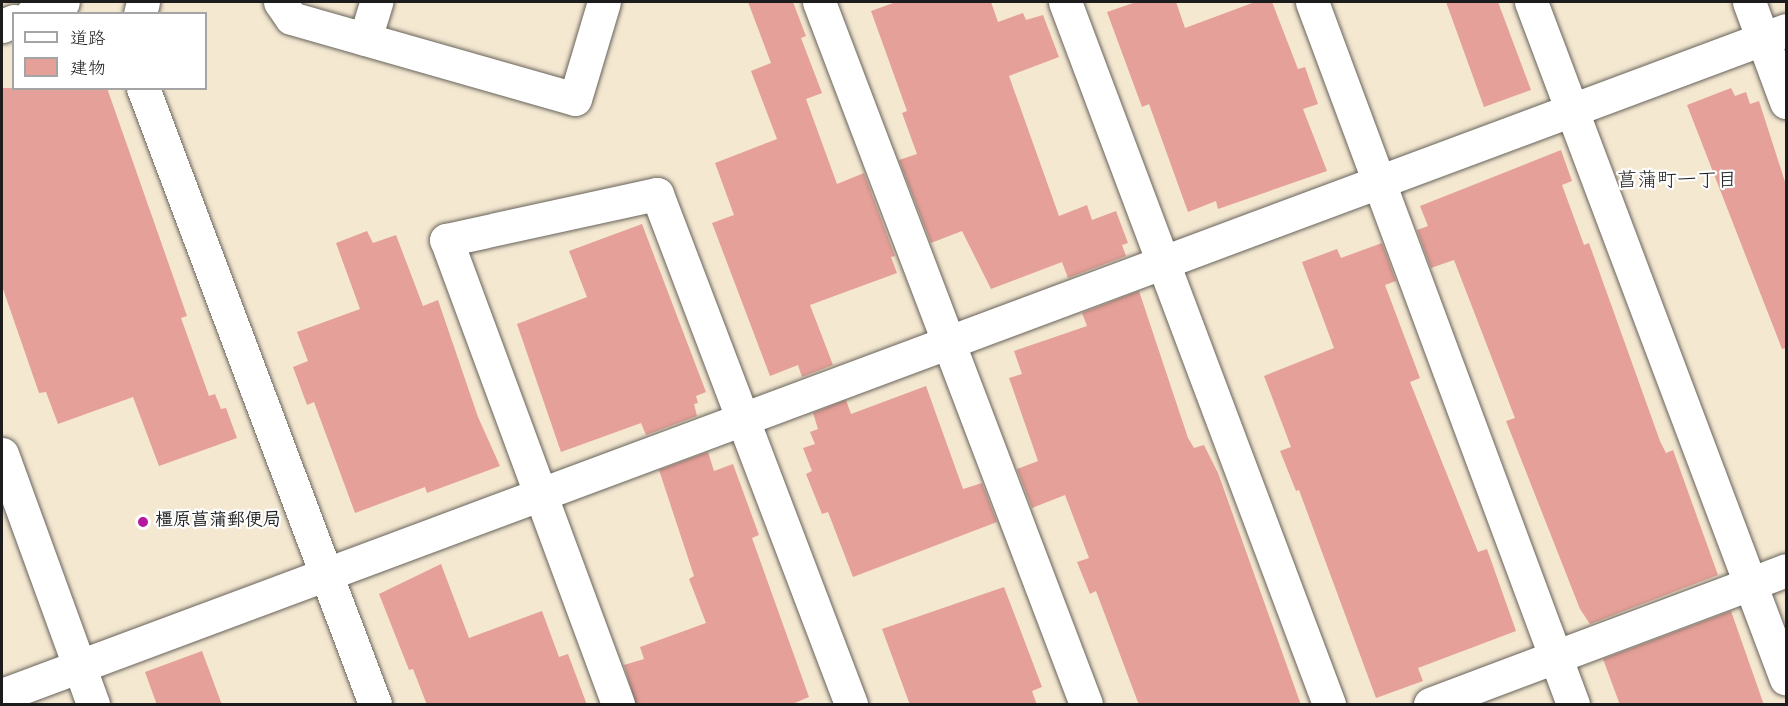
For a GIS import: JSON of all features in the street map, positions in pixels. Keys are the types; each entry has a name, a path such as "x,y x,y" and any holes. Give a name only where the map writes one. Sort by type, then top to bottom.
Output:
{"street":[{"path":"38,12 63,2"},
{"path":"280,2 291,18 575,99 604,2"},
{"path":"365,39 376,2"},
{"path":"819,2 1086,705"},
{"path":"1065,2 1329,705"},
{"path":"1312,2 1381,181 1573,705"},
{"path":"1531,2 1786,679"},
{"path":"1749,2 1775,34 1786,102"},
{"path":"2,695 1775,34"},
{"path":"144,90 375,705"},
{"path":"618,705 446,240 657,194 851,705"},
{"path":"2,454 93,705"},
{"path":"1430,705 1786,570"}],"building":[{"path":"748,2 793,2 806,36 801,38 822,93 806,99 837,184 864,173 895,256 891,257 897,273 810,305 833,365 802,377 798,365 770,376 712,223 734,215 715,163 777,139 751,71 771,63"},
{"path":"896,2 991,2 998,22 1023,13 1026,20 1043,15 1059,57 1009,76 1059,216 1087,205 1092,220 1116,211 1128,243 1122,245 1126,256 1068,278 1062,262 991,289 962,231 931,243 899,160 917,154 902,113 907,111 871,11"},
{"path":"1136,2 1176,2 1185,28 1255,2 1272,2 1298,69 1305,67 1318,104 1303,109 1327,171 1218,209 1216,201 1188,212 1149,104 1142,107 1107,12"},
{"path":"1446,2 1498,2 1531,90 1484,107"},
{"path":"2,88 12,88 12,90 108,90 187,316 181,318 209,396 215,394 221,409 226,408 237,438 159,466 133,397 58,424 46,392 39,393 2,286"},
{"path":"1731,88 1735,96 1746,92 1750,104 1759,101 1786,185 1786,348 1782,349 1687,105"},
{"path":"1561,150 1572,181 1562,185 1584,245 1589,243 1660,441 1666,453 1673,450 1718,575 1590,624 1580,609 1506,421 1515,418 1454,260 1431,268 1417,230 1428,226 1420,206"},
{"path":"642,224 706,392 696,396 698,403 694,404 697,416 646,435 641,423 561,452 517,324 587,297 569,251"},
{"path":"367,231 373,243 396,235 423,306 438,300 478,417 500,466 427,493 425,487 355,513 314,402 307,405 293,367 308,361 297,332 360,309 336,243"},
{"path":"1382,243 1396,281 1385,285 1420,378 1410,382 1478,552 1487,549 1516,631 1418,668 1423,681 1376,698 1299,490 1296,491 1280,451 1291,447 1264,376 1334,348 1302,262 1337,249 1341,258"},
{"path":"1139,291 1188,438 1194,448 1204,445 1218,473 1301,705 1139,705 1096,591 1090,594 1077,562 1089,558 1065,495 1032,508 1017,469 1038,461 1009,378 1022,374 1014,351 1087,326 1082,313"},
{"path":"926,386 963,489 982,483 997,522 853,577 828,512 822,514 806,474 812,471 803,448 815,444 810,432 818,429 813,413 846,400 851,414"},
{"path":"708,452 714,471 733,464 759,535 752,538 809,697 790,705 636,705 624,665 644,659 640,647 706,623 689,579 694,576 659,470"},
{"path":"441,564 469,638 542,611 559,657 568,654 587,705 427,705 413,669 409,670 379,594"},
{"path":"1004,587 1042,687 1032,691 1037,705 910,705 882,629"},
{"path":"1731,611 1764,705 1620,705 1603,659"},
{"path":"202,651 222,705 157,705 145,672"}],"place":[{"name":"橿原菖蒲郵便局","path":"143,522"}],"district":[{"name":"菖蒲町一丁目","path":"1677,182"}]}
